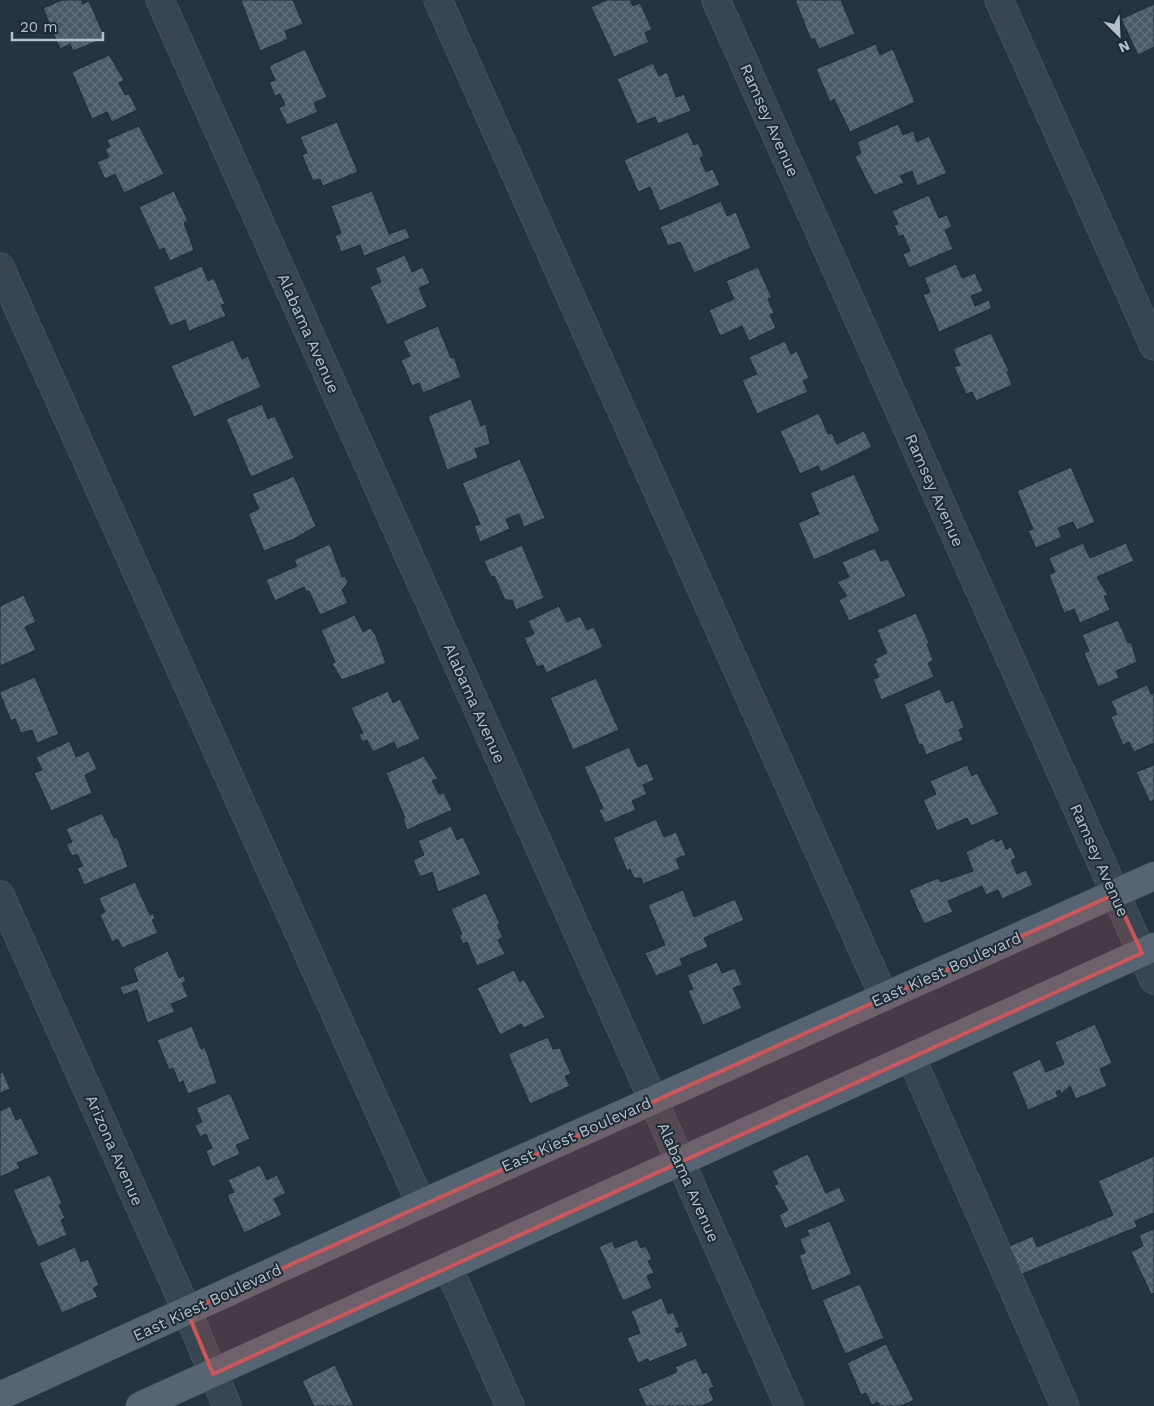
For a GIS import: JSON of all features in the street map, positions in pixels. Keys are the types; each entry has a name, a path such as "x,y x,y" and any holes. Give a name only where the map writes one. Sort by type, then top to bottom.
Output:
{"main road":[{"name":"East Kiest Boulevard","path":"0,1396 421,1204 1154,876"},
{"path":"140,1406 1148,950"}],"street":[{"name":"Alabama Avenue","path":"160,0 789,1406"},
{"path":"438,0 884,997"},
{"name":"Ramsey Avenue","path":"716,0 1115,894 1148,950 1154,980"},
{"path":"998,0 1154,346"},
{"path":"0,267 421,1204"},
{"name":"Arizona Avenue","path":"0,895 187,1311 227,1406"},
{"path":"911,1057 1065,1406"},
{"path":"448,1267 510,1406"}],"highlighted area":[{"path":"1115,894 1142,953 213,1374 187,1311"}],"building":[{"path":"62,0 81,0 83,4 89,1 105,38 73,51 70,44 60,49 43,8"},
{"path":"241,0 293,0 303,24 285,31 288,39 260,51"},
{"path":"607,0 630,0 633,6 640,3 652,29 645,33 649,42 614,57 591,7"},
{"path":"795,0 841,0 855,34 819,49 814,38 811,40"},
{"path":"1154,4 1154,47 1138,55 1121,19"},
{"path":"876,44 880,55 893,49 915,102 850,132 834,99 830,102 816,69"},
{"path":"305,49 327,97 314,103 318,112 287,125 279,108 285,105 280,94 275,96 269,82 275,80 269,66"},
{"path":"109,55 124,80 119,83 125,95 129,93 137,110 112,122 107,112 92,119 72,72"},
{"path":"653,63 659,76 667,72 676,97 684,94 691,111 658,124 655,117 637,124 617,79"},
{"path":"337,122 358,172 323,186 320,179 313,181 302,155 307,153 300,137"},
{"path":"898,124 903,135 913,131 917,142 929,136 947,173 917,186 912,171 900,176 904,183 874,195 855,157 861,153 857,142"},
{"path":"139,126 164,174 124,193 115,174 105,179 97,162 109,157 105,149 110,147 107,140"},
{"path":"688,132 694,145 698,143 704,156 700,158 706,172 713,169 720,185 660,211 650,187 638,192 624,160"},
{"path":"174,191 188,221 184,223 194,250 170,261 164,248 159,250 139,207"},
{"path":"372,191 389,234 406,228 410,238 364,256 360,245 341,252 335,236 341,233 331,206"},
{"path":"929,195 939,218 947,215 952,227 945,230 953,249 909,268 903,254 910,251 903,235 899,237 894,225 898,224 892,211"},
{"path":"721,201 727,216 736,212 751,248 694,273 680,242 668,246 660,227"},
{"path":"405,255 412,272 423,267 430,283 419,288 427,307 387,325 370,287 381,282 375,268"},
{"path":"956,264 962,278 975,273 983,291 971,296 975,306 989,300 992,308 939,332 923,295 930,292 924,278"},
{"path":"202,266 208,281 214,278 225,304 221,305 226,316 189,331 185,320 170,326 153,287"},
{"path":"758,267 772,298 768,299 774,313 770,315 776,328 749,341 742,326 720,336 709,310 734,299 726,281"},
{"path":"438,326 451,358 454,357 461,377 423,393 419,383 412,386 401,360 410,356 403,341"},
{"path":"991,333 1009,371 1007,372 1012,385 976,401 972,392 966,394 954,367 960,365 953,349"},
{"path":"233,340 242,359 248,356 261,387 194,417 171,366"},
{"path":"785,341 791,354 797,351 809,378 803,381 808,392 757,414 742,380 757,374 749,357"},
{"path":"471,399 481,426 486,424 490,444 475,449 478,458 447,470 428,416"},
{"path":"262,404 268,419 275,416 294,458 251,477 226,419"},
{"path":"819,413 828,434 832,433 837,444 864,431 872,447 821,472 818,466 800,474 780,431"},
{"path":"520,459 545,518 524,527 519,514 506,519 510,529 480,542 474,526 480,524 462,483"},
{"path":"1071,467 1095,522 1077,530 1073,522 1058,528 1062,537 1036,548 1028,531 1033,529 1017,491"},
{"path":"854,474 880,531 814,560 798,523 819,514 810,493"},
{"path":"294,476 316,526 294,539 264,551 248,514 259,509 252,494"},
{"path":"1083,543 1090,558 1126,543 1134,561 1097,577 1108,595 1104,596 1110,610 1080,623 1074,609 1064,613 1049,575 1055,572 1049,558"},
{"path":"330,544 342,577 345,576 348,582 342,590 348,603 320,615 309,591 306,592 304,587 275,601 266,580 297,566 294,560"},
{"path":"522,545 544,598 516,610 512,600 505,600 494,576 491,577 484,561"},
{"path":"875,548 881,561 888,559 906,596 849,621 839,600 847,596 837,582 849,577 842,562"},
{"path":"24,595 36,622 25,627 36,650 0,666 0,606"},
{"path":"559,606 567,622 580,616 587,630 594,627 603,647 546,673 543,665 537,667 524,638 534,634 528,621"},
{"path":"916,613 929,643 927,644 933,660 928,663 934,677 881,700 873,679 879,677 873,664 877,662 875,659 887,653 877,630"},
{"path":"355,615 363,632 370,628 376,636 386,663 342,680 332,664 335,662 321,630"},
{"path":"1118,620 1128,643 1131,642 1137,662 1116,671 1119,678 1098,687 1084,653 1089,651 1082,635"},
{"path":"35,677 59,734 37,743 32,730 21,733 15,719 11,721 0,694 0,692"},
{"path":"596,678 619,730 573,750 550,698"},
{"path":"1147,685 1151,694 1154,693 1154,743 1134,752 1129,742 1123,745 1111,717 1117,714 1111,701"},
{"path":"940,689 946,703 953,700 964,727 959,730 963,740 926,755 922,744 919,745 904,704"},
{"path":"388,691 393,703 400,699 420,739 397,749 394,742 373,752 367,740 362,742 359,734 363,733 351,708"},
{"path":"70,741 76,757 89,751 97,769 85,775 92,793 51,811 34,773 42,770 36,757"},
{"path":"629,747 638,767 647,763 654,780 643,785 647,794 632,801 636,810 605,823 599,810 603,808 584,767"},
{"path":"424,756 438,779 432,781 439,794 444,793 452,810 407,830 403,819 405,818 386,773"},
{"path":"967,765 972,776 977,773 999,814 971,826 967,818 937,831 923,800 936,794 930,781"},
{"path":"1154,765 1154,803 1153,800 1150,802 1136,772"},
{"path":"102,813 114,838 117,837 128,867 84,885 77,868 83,866 77,854 72,856 66,844 72,842 66,829"},
{"path":"656,819 664,837 676,832 686,855 676,859 680,869 643,884 641,878 634,878 630,869 627,871 613,838"},
{"path":"451,826 457,840 463,837 481,874 438,892 432,872 420,877 413,860 424,855 418,841"},
{"path":"994,838 996,842 1002,839 1006,849 1011,847 1016,858 1011,860 1017,874 1026,870 1033,885 1002,899 998,890 986,895 982,886 948,901 953,912 924,924 909,890 938,878 941,882 973,871 966,852"},
{"path":"135,882 150,915 153,913 155,919 152,920 158,933 122,948 118,939 112,942 100,915 105,912 99,898"},
{"path":"683,890 694,917 735,899 744,920 704,938 708,947 680,959 683,965 656,976 645,953 665,945 648,905"},
{"path":"486,893 500,924 497,925 503,937 498,940 505,954 477,966 467,942 463,944 459,935 462,934 451,909"},
{"path":"168,951 179,978 184,976 186,981 182,983 188,997 171,1004 175,1012 147,1023 137,990 123,995 120,987 138,981 133,968"},
{"path":"717,962 722,973 735,968 742,985 733,988 742,1008 703,1025 688,991 693,989 687,975"},
{"path":"514,970 520,982 524,979 545,1017 524,1028 521,1024 500,1035 477,988"},
{"path":"1095,1024 1112,1063 1100,1069 1107,1086 1076,1099 1070,1086 1061,1094 1060,1090 1056,1092 1058,1097 1028,1110 1012,1072 1040,1059 1046,1072 1064,1064 1055,1042"},
{"path":"192,1026 201,1049 205,1047 217,1083 188,1094 183,1081 179,1083 173,1068 169,1070 157,1040"},
{"path":"548,1037 553,1049 560,1048 571,1074 565,1076 570,1086 530,1104 508,1054"},
{"path":"3,1072 10,1089 0,1093 0,1073"},
{"path":"230,1093 250,1139 236,1145 240,1154 212,1167 206,1151 212,1148 206,1134 200,1137 195,1125 202,1122 196,1108"},
{"path":"10,1106 16,1120 21,1118 39,1154 17,1163 20,1168 0,1177 0,1111"},
{"path":"808,1154 826,1193 839,1187 846,1201 785,1229 779,1215 788,1210 774,1185 778,1184 772,1171"},
{"path":"1154,1156 1154,1213 1135,1221 1137,1227 1017,1276 1005,1248 1033,1236 1037,1247 1113,1215 1098,1181"},
{"path":"260,1165 267,1180 277,1175 286,1193 274,1199 282,1215 244,1233 227,1195 234,1192 228,1180"},
{"path":"50,1175 62,1204 59,1205 65,1218 61,1220 67,1235 38,1247 13,1190"},
{"path":"830,1221 852,1274 812,1291 799,1255 805,1253 800,1239 809,1235 807,1230"},
{"path":"1154,1229 1154,1293 1151,1294 1131,1252 1143,1246 1139,1235"},
{"path":"637,1239 641,1248 646,1246 652,1259 648,1261 654,1273 647,1276 652,1288 623,1301 599,1247 612,1241 615,1248"},
{"path":"75,1247 81,1262 88,1259 99,1285 93,1288 98,1297 62,1313 39,1263"},
{"path":"860,1284 884,1338 845,1354 822,1300"},
{"path":"662,1298 668,1314 673,1312 680,1327 675,1329 677,1333 682,1331 688,1346 649,1362 648,1359 638,1363 627,1338 640,1333 631,1311"},
{"path":"886,1344 914,1400 901,1406 880,1406 878,1402 872,1405 866,1393 861,1395 847,1363"},
{"path":"696,1358 703,1374 707,1372 714,1387 709,1389 714,1400 702,1406 646,1406 638,1389 677,1372 675,1367"},
{"path":"335,1365 354,1406 314,1406 302,1381"}]}
